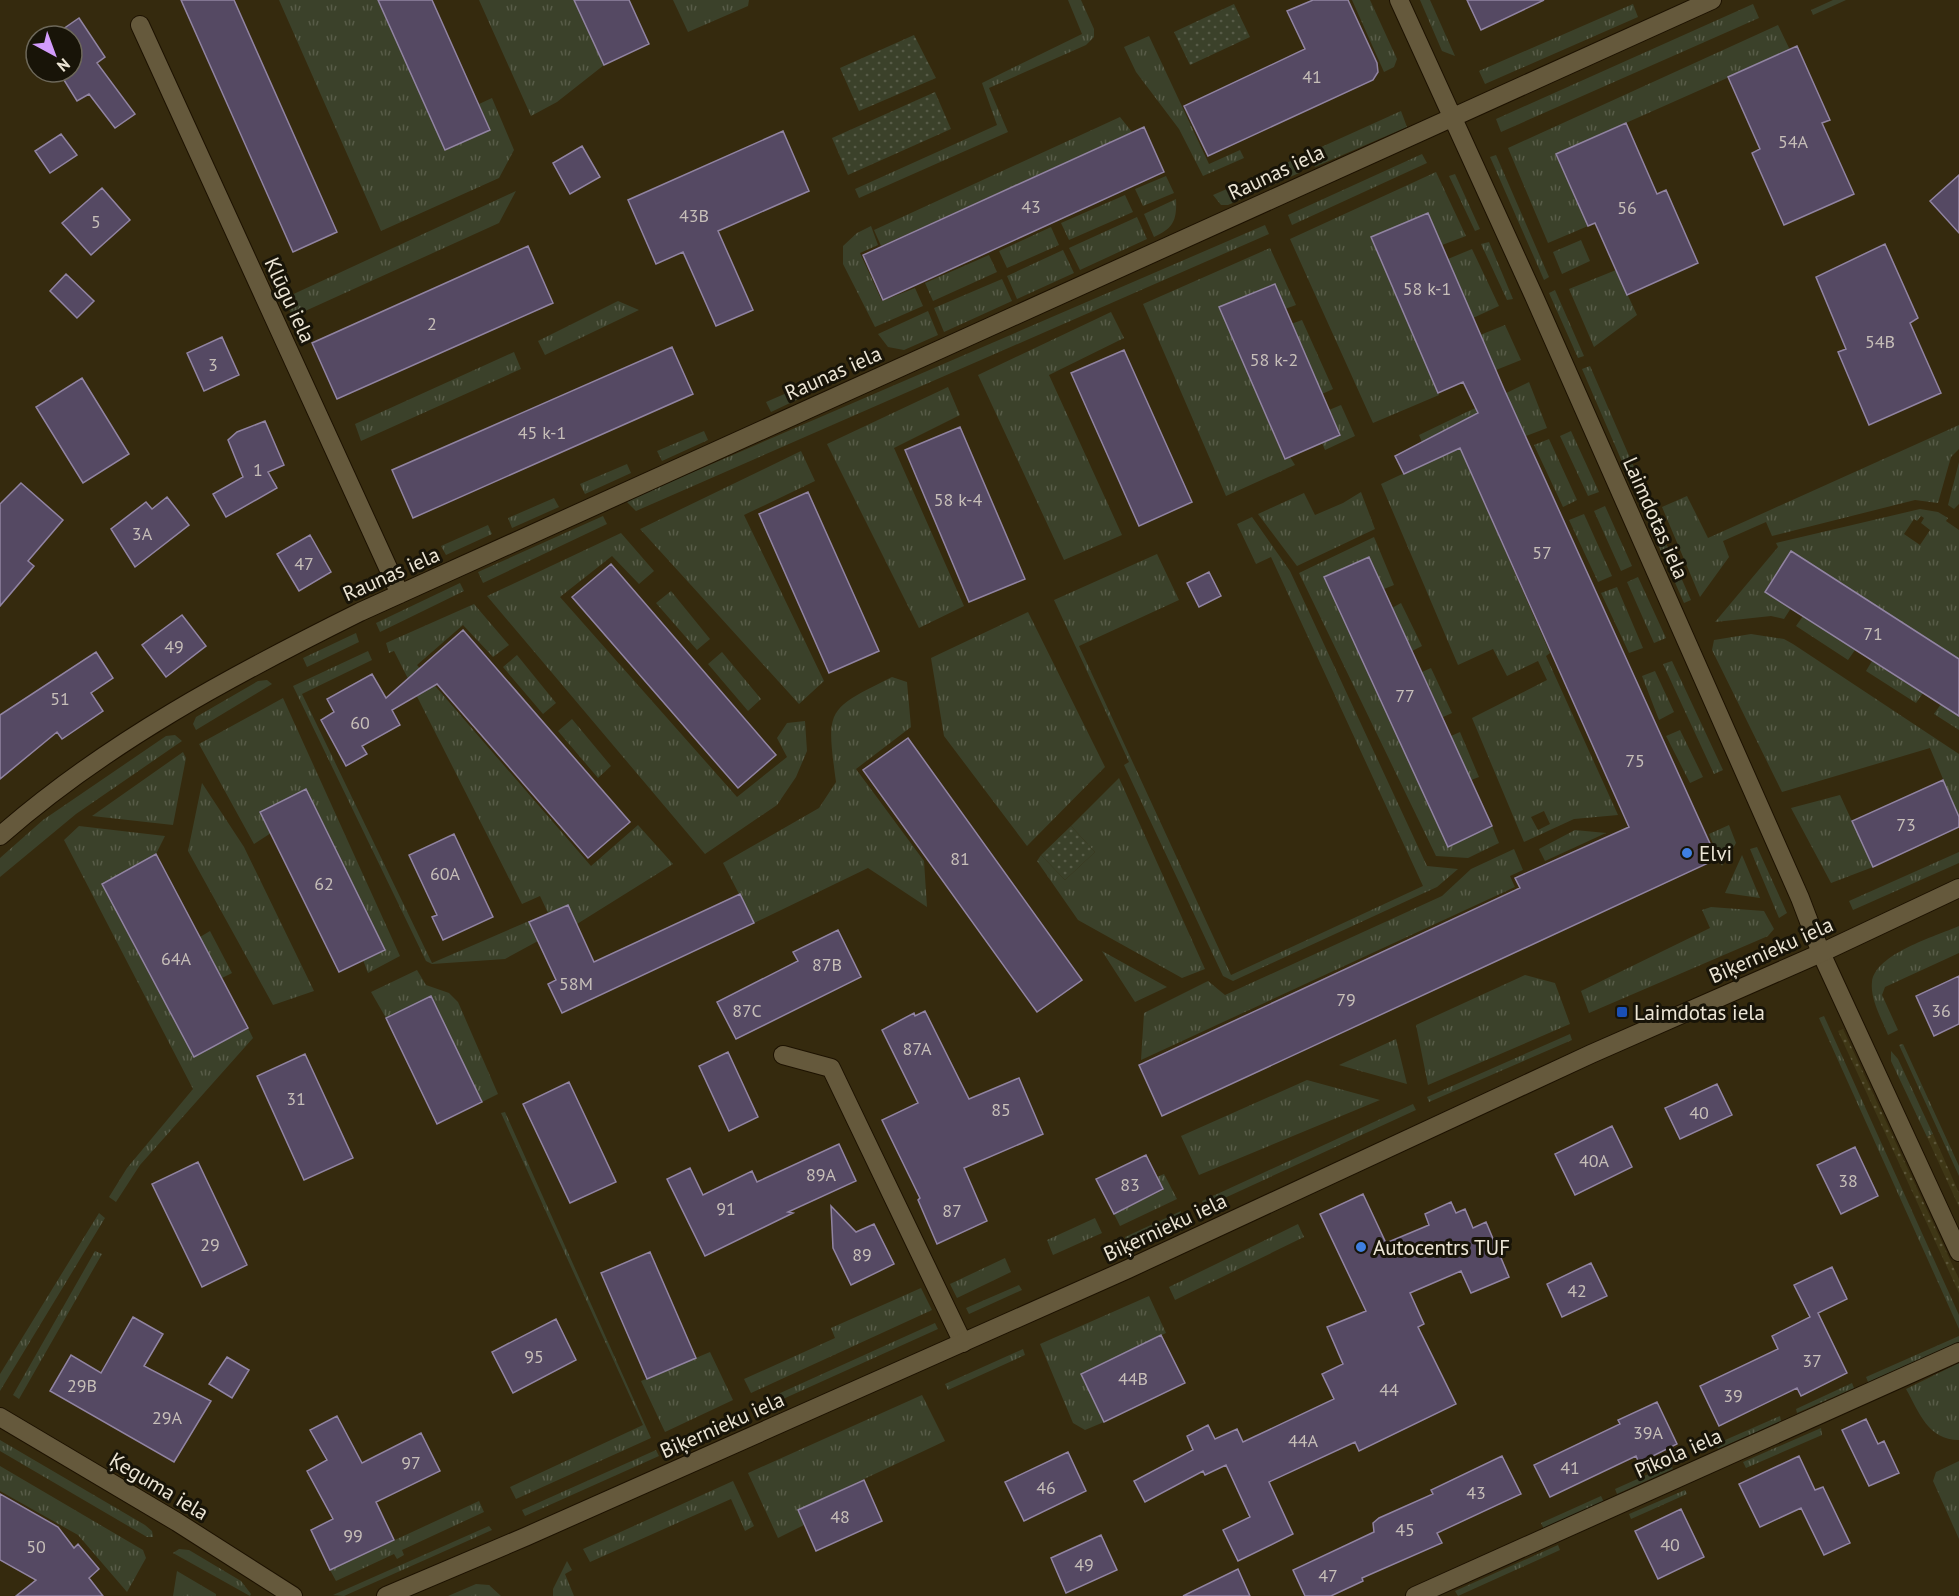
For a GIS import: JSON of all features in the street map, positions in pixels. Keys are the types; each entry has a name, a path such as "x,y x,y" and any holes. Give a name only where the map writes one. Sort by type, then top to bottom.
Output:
{"street":[{"name":"Laimdotas iela","path":"1399,0 1795,887 1821,953 1959,1252"},
{"name":"Raunas iela","path":"0,836 45,797 168,713 272,657 400,594 1713,0"},
{"name":"Klūgu iela","path":"140,25 400,594"},
{"name":"Biķernieku iela","path":"386,1596 963,1343 1209,1232 1591,1054 1821,953 1959,888"},
{"path":"783,1055 831,1068 963,1343"},
{"name":"Pīkola iela","path":"1415,1596 1959,1352"},
{"name":"Ķeguma iela","path":"0,1417 177,1522 293,1596"}],"green space":[{"path":"279,0 378,0 445,150 490,130 479,104 492,98 514,150 499,178 381,231"},
{"path":"479,0 574,0 604,65 557,102 531,116"},
{"path":"673,0 749,0 748,6 688,32"},
{"path":"1068,0 1081,0 1094,29 1094,37 1086,45 989,88 1008,132 859,198 855,189 997,125 982,83 1082,34"},
{"path":"1352,0 1370,0 1397,59 1394,67 1384,72"},
{"path":"1420,0 1430,0 1455,56 1442,51"},
{"path":"1833,0 1846,0 1813,15 1811,10"},
{"path":"1234,4 1250,37 1190,65 1174,32"},
{"path":"1633,4 1638,17 1485,84 1479,71"},
{"path":"1753,4 1759,18 1501,132 1496,119"},
{"path":"1778,25 1790,50 1556,154 1588,226 1548,243 1508,148"},
{"path":"914,35 936,78 859,111 840,68"},
{"path":"1149,36 1209,164 1240,150 1244,158 1203,176 1179,129 1136,72 1124,47"},
{"path":"935,92 951,129 848,175 832,138"},
{"path":"1401,111 1407,127 1315,167 1308,153"},
{"path":"1120,117 1132,132 881,246 874,230"},
{"path":"1422,154 1427,163 1292,225 1288,215"},
{"path":"1496,155 1549,277 1544,280 1490,157"},
{"path":"1293,160 1299,173 1228,205 1221,205 1213,195"},
{"path":"1436,172 1466,236 1442,245 1371,238 1439,395 1373,423 1290,239"},
{"path":"1455,174 1480,229 1475,231 1449,176"},
{"path":"1166,176 1174,193 1143,206 1135,189"},
{"path":"516,191 499,223 292,317 285,298"},
{"path":"1125,195 1133,212 1069,240 1061,223"},
{"path":"1176,199 1176,213 1170,227 1154,237 1144,214"},
{"path":"1137,217 1147,239 1080,270 1069,248"},
{"path":"1265,225 1269,234 636,511 626,501"},
{"path":"871,226 878,245 860,253 882,301 915,288 923,306 875,327 843,264 843,246 857,233"},
{"path":"1051,227 1059,245 1007,268 999,251"},
{"path":"1581,240 1590,261 1562,274 1553,252"},
{"path":"1489,242 1513,299 1507,300 1481,244"},
{"path":"1270,248 1296,305 1285,309 1274,284 1220,307 1284,459 1290,457 1295,465 1226,496 1143,304"},
{"path":"1472,249 1499,306 1473,318 1448,259"},
{"path":"1063,250 1074,273 1017,299 1007,276"},
{"path":"989,255 997,272 933,301 925,283"},
{"path":"1616,270 1637,315 1594,347 1569,289"},
{"path":"1002,279 1012,301 944,332 934,308"},
{"path":"1555,290 1584,356 1578,358 1549,293"},
{"path":"618,301 639,310 545,355 538,341"},
{"path":"928,311 938,335 904,350 888,347 878,334"},
{"path":"1111,312 1124,338 1049,375 1122,535 1064,560 978,375"},
{"path":"1302,320 1333,389 1322,394 1291,324"},
{"path":"1505,325 1521,360 1496,370 1480,335"},
{"path":"514,352 521,369 361,441 355,424"},
{"path":"1590,366 1647,497 1639,501 1582,369"},
{"path":"842,369 845,377 771,412 766,402"},
{"path":"1529,382 1547,428 1526,436 1510,402 1451,428 1550,653 1546,656 1618,815 1574,819 1524,842 1472,718 1547,680 1538,661 1507,676 1493,649 1458,665 1381,484 1430,461 1419,435","holes":["1544,811 1550,824 1538,830 1531,817"]},
{"path":"948,387 960,415 894,448 964,606 919,628 827,444"},
{"path":"1341,405 1355,436 1325,450 1322,443 1340,436 1329,410"},
{"path":"1959,425 1959,449 1951,457 1938,503 1915,500 1772,536 1766,522 1723,541 1729,557 1700,597 1662,507 1687,496 1708,538"},
{"path":"704,431 708,440 662,461 657,451"},
{"path":"1571,431 1599,492 1588,496 1560,436"},
{"path":"1549,439 1577,500 1563,507 1534,445"},
{"path":"801,451 815,481 744,515 824,681 799,704 640,529"},
{"path":"1959,462 1959,504 1954,509 1948,505"},
{"path":"627,464 631,473 585,494 580,484"},
{"path":"1361,492 1375,529 1297,566 1258,514 1304,493 1315,515"},
{"path":"554,498 559,507 512,528 508,518"},
{"path":"1605,506 1632,566 1621,571 1594,511"},
{"path":"1920,509 1938,512 1948,518 1946,521 1959,530 1959,659 1791,551 1765,591 1791,608 1784,619 1771,616 1715,622 1778,547 1776,543","holes":["1921,516 1924,518 1921,523 1930,530 1920,545 1904,534 1914,519 1917,521"]},
{"path":"1652,512 1691,600 1684,603 1645,515"},
{"path":"1584,514 1612,576 1598,582 1569,520"},
{"path":"603,516 607,524 483,583 478,572"},
{"path":"1252,517 1290,571 1427,866 1458,869 1437,887 1233,981 1223,976 1124,765 1129,762 1054,600 1157,554 1179,600 1079,646 1231,975 1423,886 1271,557 1256,564 1237,524"},
{"path":"488,525 492,534 446,555 441,546"},
{"path":"621,533 654,571 639,584 612,556 560,597 737,797 787,757 777,738 787,723 805,721 807,751 796,777 777,805 705,854 487,596"},
{"path":"1374,537 1394,585 1384,589 1369,557 1325,577 1448,846 1492,826 1499,843 1468,858 1436,856 1299,573"},
{"path":"1638,577 1666,638 1654,643 1627,582"},
{"path":"460,583 464,591 380,632 376,623"},
{"path":"1617,587 1643,648 1629,653 1601,593"},
{"path":"671,591 710,639 697,650 656,603"},
{"path":"1401,603 1422,646 1412,651 1392,608"},
{"path":"474,604 509,645 493,657 463,625 417,665 591,866 638,825 673,864 577,924 568,905 548,913 540,896 522,904 394,651 389,653 386,643"},
{"path":"1028,612 1105,767 1027,846 944,736 931,658"},
{"path":"1803,616 1855,650 1848,660 1796,626"},
{"path":"356,633 359,642 307,667 303,658"},
{"path":"1751,634 1784,639 1793,644 1959,754 1959,817 1930,748 1782,792 1712,650 1714,640"},
{"path":"368,651 372,660 302,694 432,963 529,921 538,941 505,959 432,964 426,961 293,686"},
{"path":"722,652 761,699 748,711 708,664"},
{"path":"517,655 556,703 543,714 503,667"},
{"path":"1672,661 1723,770 1714,774 1663,664"},
{"path":"1872,661 1923,693 1916,703 1866,671"},
{"path":"1431,668 1452,713 1443,717 1422,672"},
{"path":"1655,671 1674,712 1659,720 1642,676"},
{"path":"892,677 907,682 911,727 856,769 924,861 927,907 868,868 754,923 723,863 819,808 836,782 831,739 836,714 854,697"},
{"path":"267,680 272,684 196,730 193,724 196,717 258,681"},
{"path":"283,698 400,956 368,973 363,960 385,950 306,790 271,833 254,844 199,744"},
{"path":"1941,704 1959,716 1959,730 1934,714"},
{"path":"572,719 611,766 598,778 558,731"},
{"path":"1680,730 1703,777 1690,783 1666,736"},
{"path":"1460,732 1479,777 1471,780 1451,736"},
{"path":"175,735 182,741 76,814 0,877 0,858 43,820 166,736"},
{"path":"183,752 186,758 173,825 92,816"},
{"path":"1119,778 1205,969 1182,978 1078,920 1037,861 1041,855 1065,880 1095,852 1071,826"},
{"path":"202,783 244,847 314,991 273,1005 188,851"},
{"path":"1840,795 1873,867 1831,883 1791,808"},
{"path":"1729,825 1736,843 1722,866 1709,834"},
{"path":"79,826 165,836 156,854 102,884 194,1057 248,1028 253,1038 140,1165 116,1202 109,1197 127,1168 193,1089 64,840"},
{"path":"1071,826 1095,852 1065,880 1041,855"},
{"path":"1575,830 1606,833 1545,861 1539,849"},
{"path":"1757,847 1787,913 1779,918 1750,849"},
{"path":"1514,849 1523,870 1510,876 1515,887 1141,1060 1144,1013 1208,981 1225,995 1442,896 1471,869"},
{"path":"1959,852 1959,863 1853,910 1849,901"},
{"path":"1742,855 1760,898 1725,893"},
{"path":"1711,907 1764,911 1774,929 1768,936 1589,1013 1581,991 1710,928 1702,910"},
{"path":"1959,926 1959,953 1885,987 1882,995 1898,1030 1888,1035 1873,996 1872,982 1876,972 1884,963 1908,947"},
{"path":"210,931 232,973 222,978 200,937"},
{"path":"1102,951 1167,987 1135,1002"},
{"path":"417,970 426,985 449,993 458,1002 498,1094 482,1102 431,997 386,1018 371,992"},
{"path":"1525,975 1555,983 1570,1024 1428,1085 1416,1025"},
{"path":"1824,1016 1959,1315 1959,1329 1819,1018"},
{"path":"1570,1034 1572,1040 1429,1102 1427,1097"},
{"path":"1396,1039 1407,1084 1339,1065"},
{"path":"1903,1044 1959,1166 1959,1176 1899,1045"},
{"path":"1891,1051 1898,1059 1933,1134 1927,1137 1891,1061"},
{"path":"1307,1080 1380,1100 1199,1175 1181,1136"},
{"path":"1413,1104 1416,1110 1205,1207 1202,1201"},
{"path":"505,1112 651,1438 516,1499 510,1487 643,1425 501,1113"},
{"path":"1164,1174 1177,1199 1120,1226 1114,1214 1163,1190 1157,1177"},
{"path":"1181,1211 1179,1219 1127,1242 1125,1237"},
{"path":"99,1213 105,1218 0,1391 0,1374"},
{"path":"1095,1218 1102,1233 1053,1255 1047,1240"},
{"path":"1298,1224 1304,1237 1175,1300 1169,1287"},
{"path":"95,1251 102,1254 19,1399 13,1395"},
{"path":"1005,1258 1011,1272 957,1298 950,1284"},
{"path":"1019,1285 1022,1290 969,1314 966,1308"},
{"path":"921,1288 932,1310 751,1393 744,1379 835,1338 831,1328"},
{"path":"1149,1296 1166,1333 1081,1374 1104,1422 1085,1430 1073,1423 1040,1344"},
{"path":"935,1323 938,1329 761,1409 758,1403"},
{"path":"1959,1336 1959,1342 1868,1382 1866,1377"},
{"path":"1023,1349 1025,1355 948,1390 945,1384"},
{"path":"710,1352 733,1400 665,1432 641,1381"},
{"path":"1959,1363 1959,1440 1948,1439 1932,1430 1920,1415 1906,1389"},
{"path":"1852,1383 1854,1388 1797,1413 1796,1409"},
{"path":"922,1395 945,1441 798,1510 804,1525 778,1538 748,1473"},
{"path":"739,1411 742,1417 675,1448 672,1443"},
{"path":"1780,1416 1781,1421 1718,1449 1716,1444"},
{"path":"1821,1428 1822,1435 1746,1468 1743,1462"},
{"path":"0,1440 145,1525 152,1531 153,1537 147,1537 0,1451"},
{"path":"656,1450 659,1456 525,1516 522,1510"},
{"path":"1959,1461 1959,1539 1933,1481 1936,1472"},
{"path":"1671,1464 1673,1469 1617,1494 1615,1489"},
{"path":"0,1466 143,1550 146,1558 127,1592 78,1535 0,1491"},
{"path":"733,1481 754,1526 745,1531 731,1499 590,1562 583,1549"},
{"path":"1685,1490 1687,1494 1631,1519 1629,1514"},
{"path":"1601,1496 1604,1502 1544,1529 1541,1523"},
{"path":"479,1501 484,1512 402,1550 404,1555 397,1559 394,1554 336,1581 330,1570"},
{"path":"489,1526 492,1530 344,1596 333,1595"},
{"path":"1558,1545 1560,1550 1458,1596 1455,1591"},
{"path":"179,1549 189,1550 241,1581 251,1594 250,1596 173,1553"},
{"path":"567,1561 572,1570 565,1574 574,1596 553,1596 553,1589"},
{"path":"177,1571 216,1594 216,1596 173,1596"},
{"path":"476,1584 489,1585 501,1596 448,1596"}],"sand":[{"path":"1843,1029 1959,1279 1959,1293 1838,1031"},
{"path":"1933,1134 1959,1193 1959,1207 1927,1137"}],"building":[{"path":"181,0 234,0 337,232 293,252"},
{"path":"378,0 432,0 490,130 445,150"},
{"path":"574,0 629,0 649,44 604,65"},
{"path":"1313,0 1348,0 1377,63 1378,72 1373,80 1208,156 1184,106 1305,49 1287,11"},
{"path":"1467,0 1544,0 1481,30"},
{"path":"79,18 83,24 70,24"},
{"path":"84,26 105,57 97,63 135,114 115,128 89,94 77,101 66,84 84,84"},
{"path":"1797,46 1830,120 1822,123 1854,194 1784,225 1752,153 1760,149 1728,77"},
{"path":"1626,123 1657,194 1666,190 1698,263 1627,295 1595,223 1588,226 1556,154"},
{"path":"1144,127 1164,172 883,300 863,255"},
{"path":"783,131 809,191 718,231 753,310 716,326 683,252 656,264 628,200"},
{"path":"61,134 77,155 50,173 35,151"},
{"path":"582,146 600,177 570,194 553,163"},
{"path":"1959,175 1959,233 1930,201"},
{"path":"102,188 130,220 91,255 62,223"},
{"path":"1428,213 1504,389 1717,859 1162,1116 1139,1065 1520,888 1515,878 1629,827 1460,448 1404,474 1395,456 1478,413 1463,382 1438,393 1371,237"},
{"path":"1885,244 1918,318 1910,323 1941,393 1869,425 1838,352 1846,349 1816,277"},
{"path":"528,246 553,303 337,399 312,343"},
{"path":"66,274 94,301 77,318 50,291"},
{"path":"1275,284 1340,435 1285,459 1219,307"},
{"path":"222,337 239,375 204,391 187,353"},
{"path":"672,347 693,394 413,518 392,470"},
{"path":"1124,350 1192,502 1139,526 1071,373"},
{"path":"82,378 129,454 83,483 36,407"},
{"path":"265,421 284,465 268,472 277,488 226,517 213,494 243,477 228,440 237,432"},
{"path":"960,427 1025,579 969,602 905,450"},
{"path":"21,483 63,520 28,561 34,566 0,606 0,504"},
{"path":"808,492 879,651 829,673 759,514"},
{"path":"167,497 189,525 135,567 111,529 146,502 152,509"},
{"path":"310,535 331,572 299,591 277,554"},
{"path":"1791,551 1959,659 1959,716 1765,592"},
{"path":"1369,557 1492,826 1448,847 1324,577"},
{"path":"611,564 776,755 738,788 572,597"},
{"path":"1209,572 1221,596 1199,607 1187,583"},
{"path":"182,615 206,646 166,677 142,645"},
{"path":"463,630 630,822 588,858 437,684 392,710 400,725 362,746 367,754 346,766 321,720 334,712 327,699 372,674 386,698"},
{"path":"96,652 113,678 91,693 103,711 62,739 57,732 0,779 0,715"},
{"path":"908,738 1082,980 1037,1012 863,770"},
{"path":"1943,780 1959,817 1959,827 1873,867 1852,821"},
{"path":"306,789 385,950 339,972 260,812"},
{"path":"454,834 493,917 443,940 432,917 437,915 409,855"},
{"path":"156,854 248,1028 194,1057 102,884"},
{"path":"740,894 754,923 562,1013 548,984 556,980 529,922 568,905 594,962"},
{"path":"838,930 861,977 736,1039 717,1002 798,961 793,952"},
{"path":"1959,976 1959,1024 1934,1036 1916,996"},
{"path":"431,996 482,1102 437,1124 386,1018"},
{"path":"925,1011 969,1099 1019,1078 1043,1134 964,1168 987,1221 937,1244 918,1200 920,1198 882,1120 918,1103 882,1030 914,1013 915,1016"},
{"path":"728,1052 758,1117 729,1131 699,1066"},
{"path":"305,1054 353,1158 304,1180 257,1076"},
{"path":"569,1082 616,1182 570,1203 523,1104"},
{"path":"1717,1084 1732,1115 1680,1139 1665,1108"},
{"path":"1612,1126 1632,1167 1575,1195 1555,1154"},
{"path":"839,1144 856,1181 788,1212 793,1213 705,1256 667,1179 690,1168 703,1195 752,1171 757,1182"},
{"path":"1855,1147 1878,1196 1841,1214 1817,1165"},
{"path":"1146,1155 1163,1189 1114,1214 1096,1179"},
{"path":"198,1162 247,1265 202,1287 152,1184"},
{"path":"1363,1194 1386,1243 1429,1225 1425,1214 1451,1202 1456,1213 1465,1209 1473,1228 1486,1222 1509,1277 1471,1293 1461,1271 1410,1293 1424,1324 1418,1327 1456,1404 1359,1451 1355,1442 1269,1482 1293,1534 1238,1561 1223,1530 1250,1517 1226,1465 1205,1475 1203,1471 1145,1502 1134,1481 1193,1450 1187,1436 1208,1425 1215,1439 1237,1429 1243,1442 1334,1399 1322,1374 1343,1364 1327,1327 1366,1311 1320,1214"},
{"path":"831,1206 856,1232 874,1224 894,1264 851,1285 833,1248"},
{"path":"650,1252 696,1358 647,1379 601,1273"},
{"path":"1591,1263 1607,1296 1562,1317 1547,1284"},
{"path":"1832,1267 1847,1299 1818,1313 1847,1373 1801,1396 1797,1388 1719,1426 1700,1386 1778,1349 1772,1336 1810,1317 1794,1285"},
{"path":"133,1317 163,1334 144,1366 211,1401 174,1462 50,1391 71,1355 101,1373"},
{"path":"556,1319 576,1360 513,1393 492,1352"},
{"path":"1161,1335 1185,1383 1104,1422 1081,1374"},
{"path":"227,1357 249,1370 232,1398 209,1384"},
{"path":"1657,1402 1677,1444 1639,1463 1636,1456 1550,1497 1534,1465 1620,1424 1618,1420"},
{"path":"337,1416 362,1463 421,1433 440,1471 376,1502 394,1540 330,1570 311,1530 333,1519 307,1471 327,1460 310,1430"},
{"path":"1866,1419 1878,1444 1884,1441 1899,1473 1869,1486 1842,1430"},
{"path":"1068,1452 1086,1491 1024,1521 1005,1482"},
{"path":"1502,1456 1521,1494 1437,1533 1442,1543 1362,1578 1363,1581 1331,1596 1305,1596 1293,1570 1374,1532 1373,1523 1379,1518 1433,1494 1431,1490"},
{"path":"1799,1456 1815,1490 1823,1487 1850,1543 1824,1555 1801,1508 1760,1527 1739,1484"},
{"path":"864,1480 882,1521 816,1551 798,1510"},
{"path":"0,1494 58,1527 74,1548 78,1544 99,1569 89,1578 103,1596 16,1596 36,1580 0,1560"},
{"path":"1681,1509 1704,1557 1658,1579 1635,1531"},
{"path":"1101,1535 1117,1570 1066,1593 1051,1558"},
{"path":"1238,1569 1250,1596 1183,1596"}],"place":[{"name":"Elvi","path":"1687,853"},
{"name":"Laimdotas iela","path":"1622,1012"},
{"name":"Autocentrs TUF","path":"1361,1247"}]}
